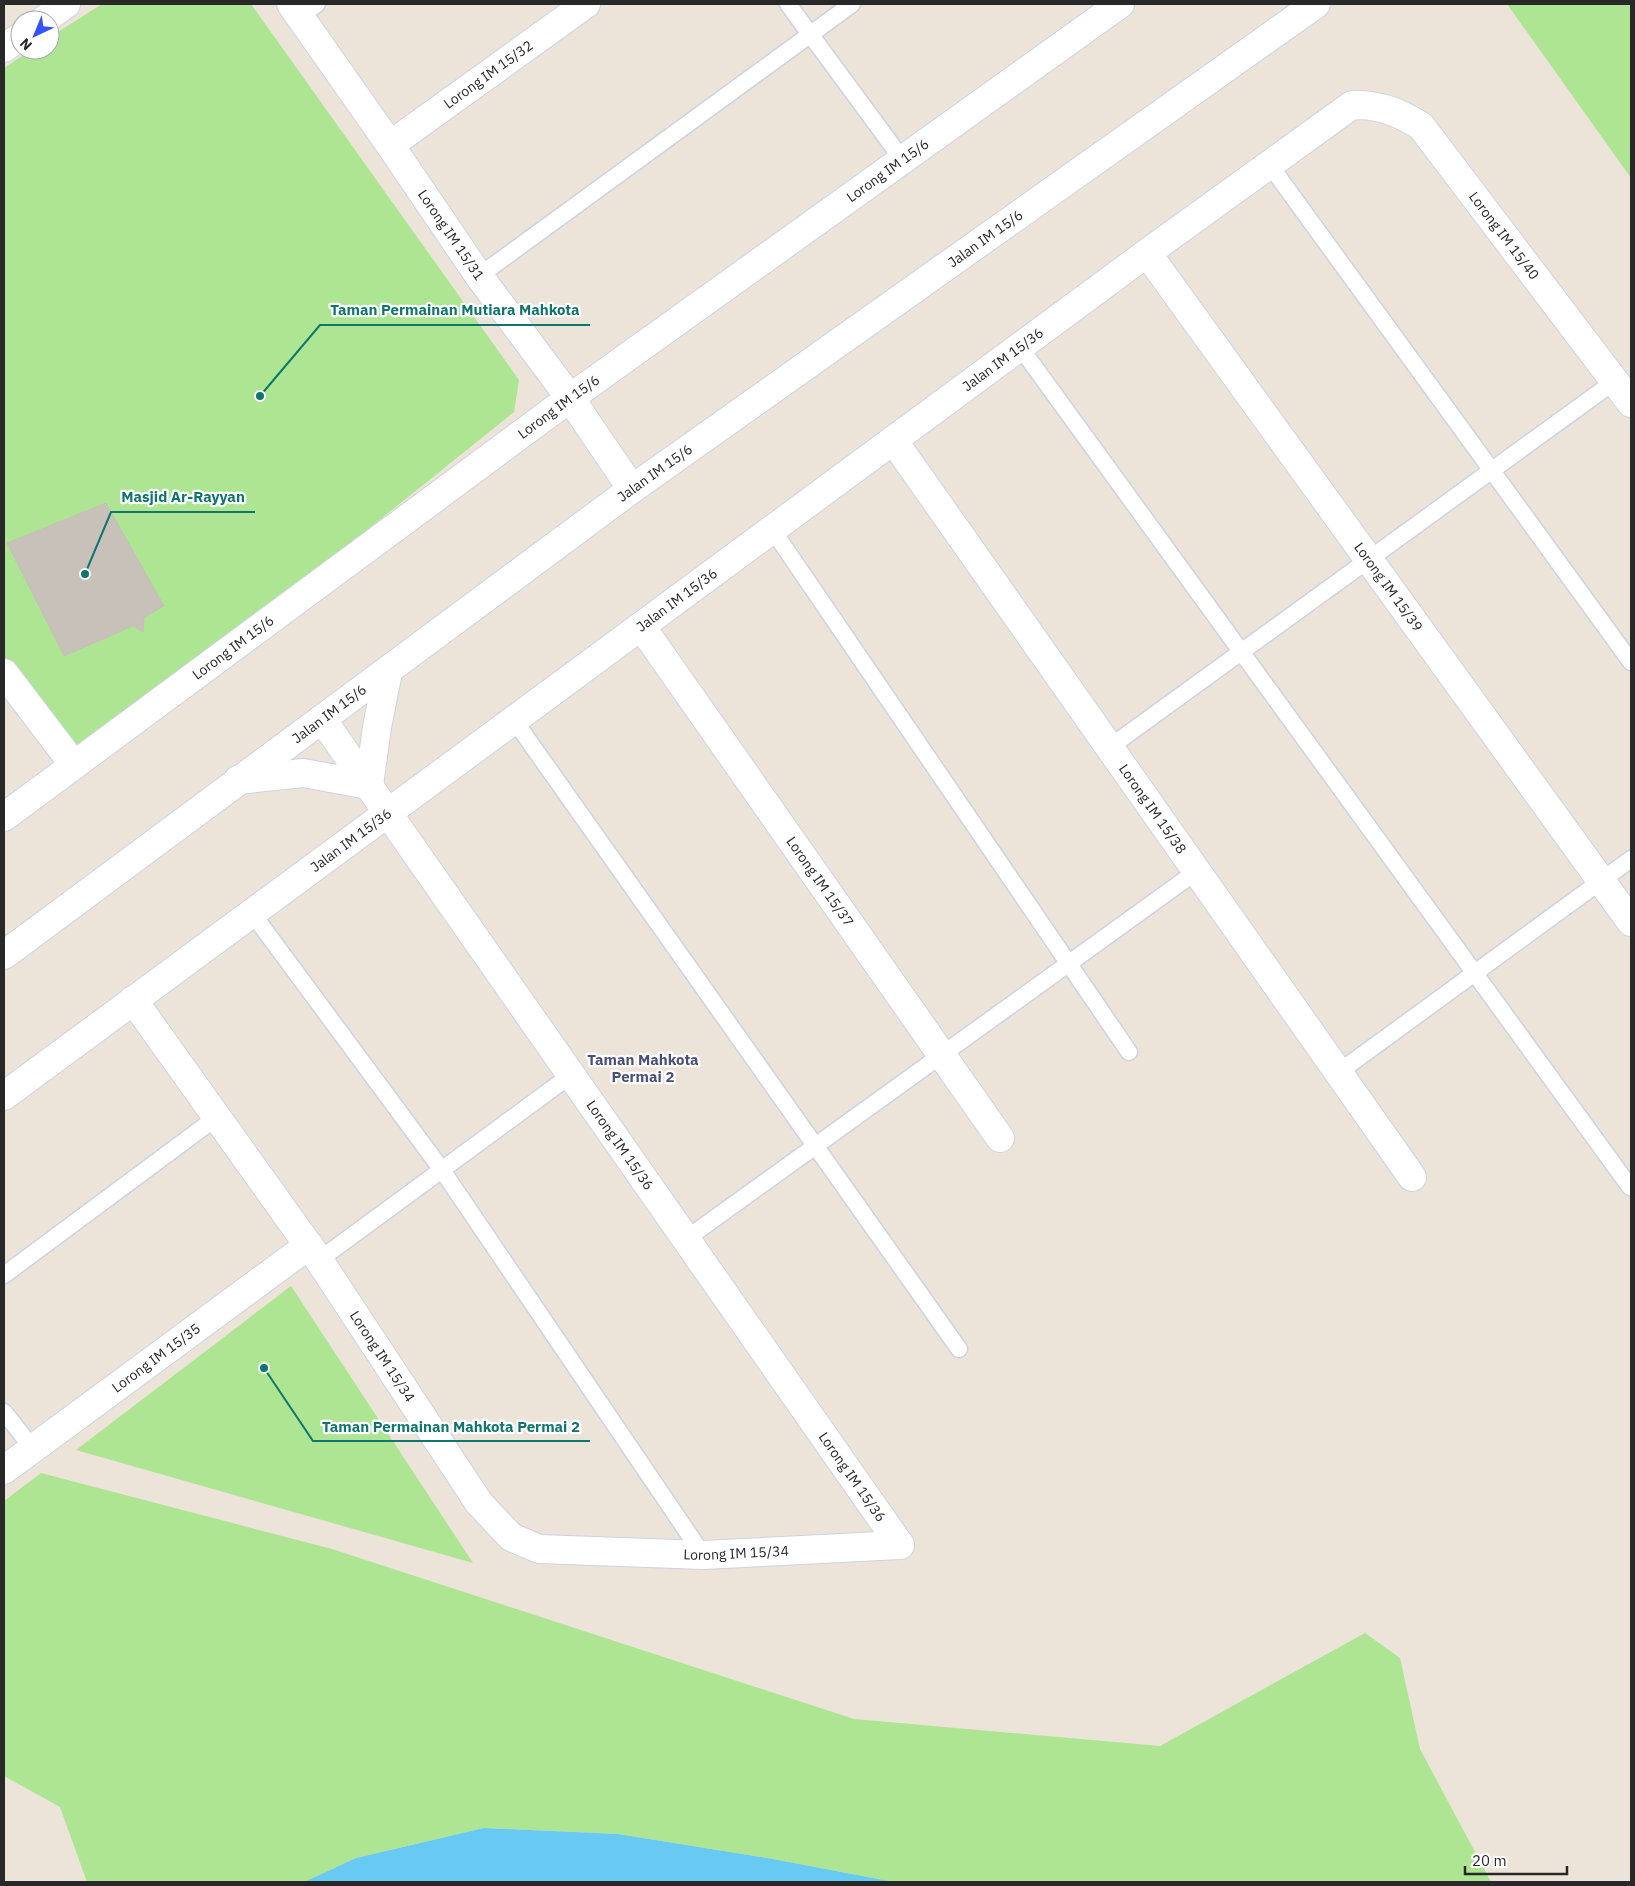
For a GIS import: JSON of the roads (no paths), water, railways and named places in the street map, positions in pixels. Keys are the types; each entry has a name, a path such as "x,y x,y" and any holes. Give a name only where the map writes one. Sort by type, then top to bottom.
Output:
{"street":[{"name":"Lorong IM 15/32","path":"390,145 586,4"},
{"name":"Lorong IM 15/6","path":"4,817 570,398 1120,4"},
{"name":"Jalan IM 15/6","path":"4,955 238,780 388,672 632,489 1316,4"},
{"name":"Lorong IM 15/31","path":"303,8 390,145 478,276 570,398 632,489"},
{"name":"Lorong IM 15/40","path":"1352,105 1371,104 1394,110 1421,126 1631,403"},
{"name":"Jalan IM 15/36","path":"4,1096 1147,253 1352,105"},
{"name":"Lorong IM 15/39","path":"1147,253 1631,922"},
{"name":"Lorong IM 15/38","path":"893,440 1412,1177"},
{"name":"Lorong IM 15/37","path":"641,626 1000,1138"},
{"path":"238,780 303,774 369,785 388,672"},
{"path":"4,673 74,765"},
{"name":"Lorong IM 15/36","path":"322,720 900,1546"},
{"name":"Lorong IM 15/34","path":"134,1000 314,1252 479,1503 511,1537 539,1549 703,1555 900,1546"},
{"name":"Lorong IM 15/35","path":"4,1470 314,1252"}],"lane":[{"path":"788,4 902,159"},
{"path":"478,276 852,4"},
{"path":"1269,164 1631,662"},
{"path":"1020,347 1630,1187"},
{"path":"1110,747 1615,381"},
{"path":"772,529 1129,1052"},
{"path":"514,720 959,1349"},
{"path":"1339,1072 1631,859"},
{"path":"686,1239 1197,871"},
{"path":"252,913 442,1170 703,1555"},
{"path":"314,1252 442,1170 571,1075"},
{"path":"4,1274 217,1117"},
{"path":"4,1412 33,1449"}],"water":[{"path":"484,1828 618,1834 773,1859 894,1882 304,1882 356,1858"}],"place":[{"name":"Taman Permainan Mutiara Mahkota","path":"260,396"},
{"name":"Masjid Ar-Rayyan","path":"85,574"},
{"name":"Taman Permainan Mahkota Permai 2","path":"264,1368"}],"district":[{"name":"Taman Mahkota Permai 2","path":"643,1068"}]}
